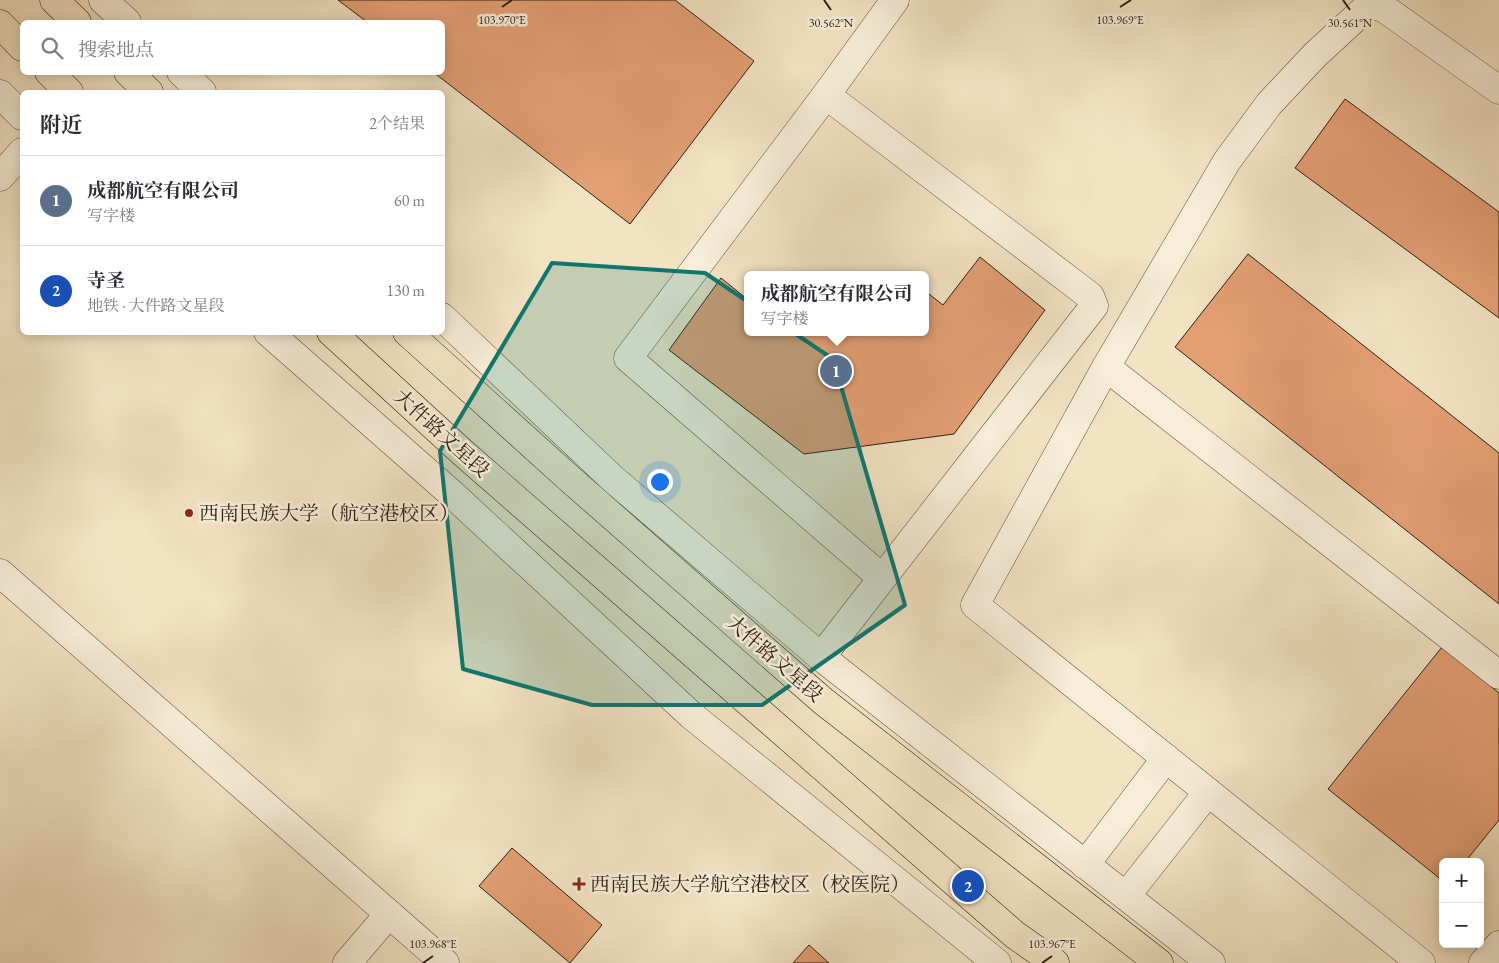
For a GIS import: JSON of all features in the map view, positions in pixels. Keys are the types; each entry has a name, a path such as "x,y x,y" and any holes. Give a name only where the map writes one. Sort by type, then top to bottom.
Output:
{"main road":[{"path":"54,0 75,20"},
{"path":"0,24 20,45"},
{"path":"52,75 68,90"},
{"path":"131,75 147,90"},
{"name":"大件路文星段","path":"334,335 469,458 1015,935 1054,963"},
{"name":"大件路文星段","path":"411,335 571,480 823,700 1159,963"}],"street":[{"path":"103,0 125,20"},
{"path":"882,578 628,358 895,0"},
{"path":"1421,963 975,605 1106,367 1227,160 1269,104 1315,55 1365,9 1374,4 1385,9 1499,90"},
{"path":"184,75 200,90"},
{"path":"0,94 20,114"},
{"path":"821,657 1094,306 1090,296 826,95"},
{"path":"0,177 20,154"},
{"path":"445,320 613,479 821,657 1211,963"},
{"path":"271,335 452,494 691,715 997,963"},
{"path":"1106,367 1499,675"},
{"path":"0,573 445,963"},
{"path":"1085,865 1166,758"},
{"path":"1126,896 1208,792"},
{"path":"347,963 389,914"},
{"path":"1483,963 1499,945"}],"highlighted area":[{"path":"552,263 705,273 833,359 905,605 762,705 592,705 463,669 440,451"}],"building":[{"path":"338,0 675,0 754,61 630,224 437,75 445,75 445,20 364,20"},
{"path":"1345,99 1499,212 1499,318 1295,168"},
{"path":"1248,254 1499,453 1499,604 1175,347"},
{"path":"980,257 1045,310 954,434 804,454 669,350 721,278 744,297 744,336 929,336 929,294 943,305"},
{"path":"1442,647 1499,693 1499,820 1468,858 1439,858 1439,878 1328,789"},
{"path":"512,848 602,925 570,963 479,886"},
{"path":"809,945 829,963 793,963"}],"place":[{"name":"成都航空有限公司","path":"836,371"},
{"name":"西南民族大学（航空港校区）","path":"189,513"},
{"name":"西南民族大学航空港校区（校医院）","path":"579,884"},
{"name":"寺圣","path":"968,886"}]}
